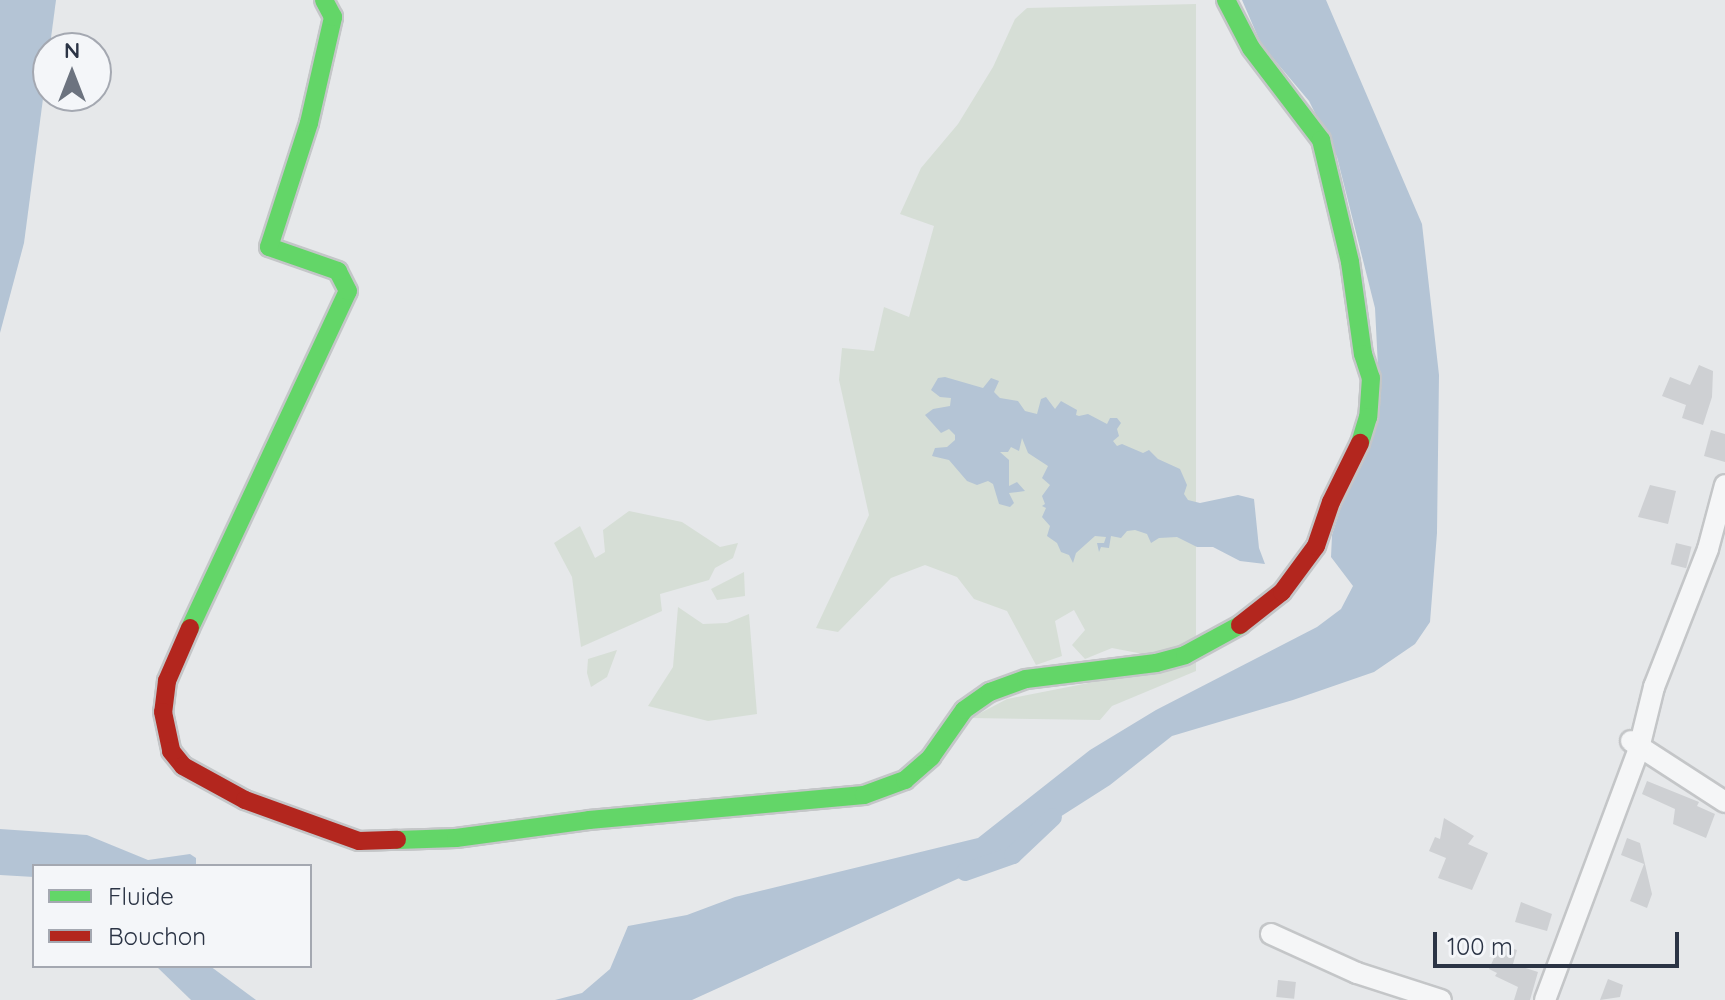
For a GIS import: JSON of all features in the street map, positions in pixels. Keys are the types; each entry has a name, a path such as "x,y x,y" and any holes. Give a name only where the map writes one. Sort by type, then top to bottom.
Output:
{"street":[{"path":"324,0 333,17 309,123 269,247 338,271 348,291 192,622 167,681 163,712 171,751 191,771 245,800 359,841 456,838 589,820 864,795 905,780 931,757 964,710 990,692 1026,679 1156,663 1185,655 1226,630 1237,627 1282,592 1316,546 1331,502 1361,440 1368,417 1371,378 1363,354 1350,262 1321,140 1251,48 1226,0"},
{"path":"1545,1000 1654,687 1708,549 1725,485"},
{"path":"1635,744 1725,802"},
{"path":"1271,934 1357,973 1441,1000"}],"shaded area":[{"path":"1196,4 1196,671 1112,706 1100,720 971,718 1007,699 1119,677 1143,654 1112,648 1085,659 1072,645 1085,630 1074,610 1055,621 1062,656 1036,665 1007,611 974,599 957,577 925,565 891,578 838,632 816,628 869,515 839,380 842,348 874,351 884,307 909,317 934,226 900,214 921,168 958,124 993,67 1015,19 1027,8"},
{"path":"629,511 682,522 720,547 738,543 733,558 715,568 709,580 660,594 662,611 581,647 572,577 554,543 580,526 595,558 605,552 603,530"},
{"path":"744,572 745,596 717,600 711,589"},
{"path":"678,607 703,624 727,623 749,614 757,714 708,721 648,706 673,667"},
{"path":"617,650 607,677 591,687 587,673 588,659"}],"water":[{"path":"0,0 56,0 52,32 32,32 32,112 41,112 24,243 0,333"},
{"path":"1242,0 1326,0 1422,224 1439,375 1437,533 1430,622 1415,644 1374,672 1172,736 1110,785 977,870 692,1000 555,1000 582,993 610,969 628,926 687,915 735,897 978,838 1090,750 1156,710 1317,627 1341,609 1353,586 1331,557 1332,535 1379,387 1375,308 1337,157 1309,101 1261,44"},
{"path":"945,377 983,388 991,378 999,381 994,392 1000,398 1018,401 1025,411 1037,414 1041,399 1046,397 1055,409 1061,401 1077,410 1076,415 1079,416 1088,414 1107,424 1110,418 1117,418 1121,423 1117,429 1119,436 1113,441 1117,446 1122,444 1143,453 1149,450 1158,459 1180,469 1187,485 1184,494 1188,500 1200,503 1238,495 1254,499 1259,548 1265,564 1240,561 1213,547 1197,547 1177,537 1159,538 1151,543 1147,534 1135,530 1127,531 1121,538 1111,536 1109,548 1101,547 1099,552 1097,543 1104,543 1106,537 1095,536 1076,553 1073,563 1069,555 1061,552 1057,543 1047,536 1050,526 1042,517 1046,508 1042,506 1045,504 1042,496 1050,485 1042,478 1048,466 1028,453 1022,438 1019,451 1011,447 1008,452 1000,452 1009,460 1009,486 1017,482 1025,491 1009,493 1014,503 1010,507 999,504 993,484 988,481 977,485 967,481 949,460 932,456 935,448 947,447 955,440 949,429 941,433 925,415 933,409 950,406 951,398 940,397 931,390 938,378"},
{"path":"0,829 87,835 148,860 190,854 196,858 196,864 32,864 32,877 0,875"},
{"path":"158,968 213,968 256,1000 191,1000"}],"building":[{"path":"1699,365 1713,371 1712,397 1703,425 1682,418 1686,405 1662,396 1670,377 1690,385"},
{"path":"1711,430 1725,434 1725,462 1704,456"},
{"path":"1650,485 1676,491 1668,524 1638,517"},
{"path":"1676,543 1692,547 1686,568 1671,564"},
{"path":"1647,781 1699,802 1697,806 1715,814 1706,838 1673,824 1675,809 1642,794"},
{"path":"1444,818 1474,836 1468,844 1488,853 1472,890 1438,878 1446,858 1429,851 1435,837 1440,839"},
{"path":"1627,838 1640,843 1652,894 1647,908 1630,901 1644,864 1621,855"},
{"path":"1521,902 1552,914 1547,931 1515,922"},
{"path":"1500,945 1517,950 1513,964 1538,972 1530,1000 1514,1000 1518,987 1495,976 1497,973 1489,969"},
{"path":"1608,979 1623,985 1620,997 1600,1000"},
{"path":"1278,980 1296,982 1294,999 1276,997"}],"waterway":[{"path":"965,872 1013,855 1053,817"}],"traffic: fast":[{"path":"190,628 348,291 338,271 269,247 309,123 333,17 324,0"},
{"path":"1226,0 1251,48 1321,140 1350,262 1363,354 1371,378 1368,417 1360,443"},
{"path":"397,840 456,838 589,820 864,795 905,780 931,757 964,710 990,692 1026,679 1156,663 1185,655 1240,625"}],"traffic: jam":[{"path":"1240,625 1282,592 1316,546 1331,502 1360,443"},
{"path":"190,628 167,681 163,712 171,751 183,766 245,800 359,841 397,840"}]}
